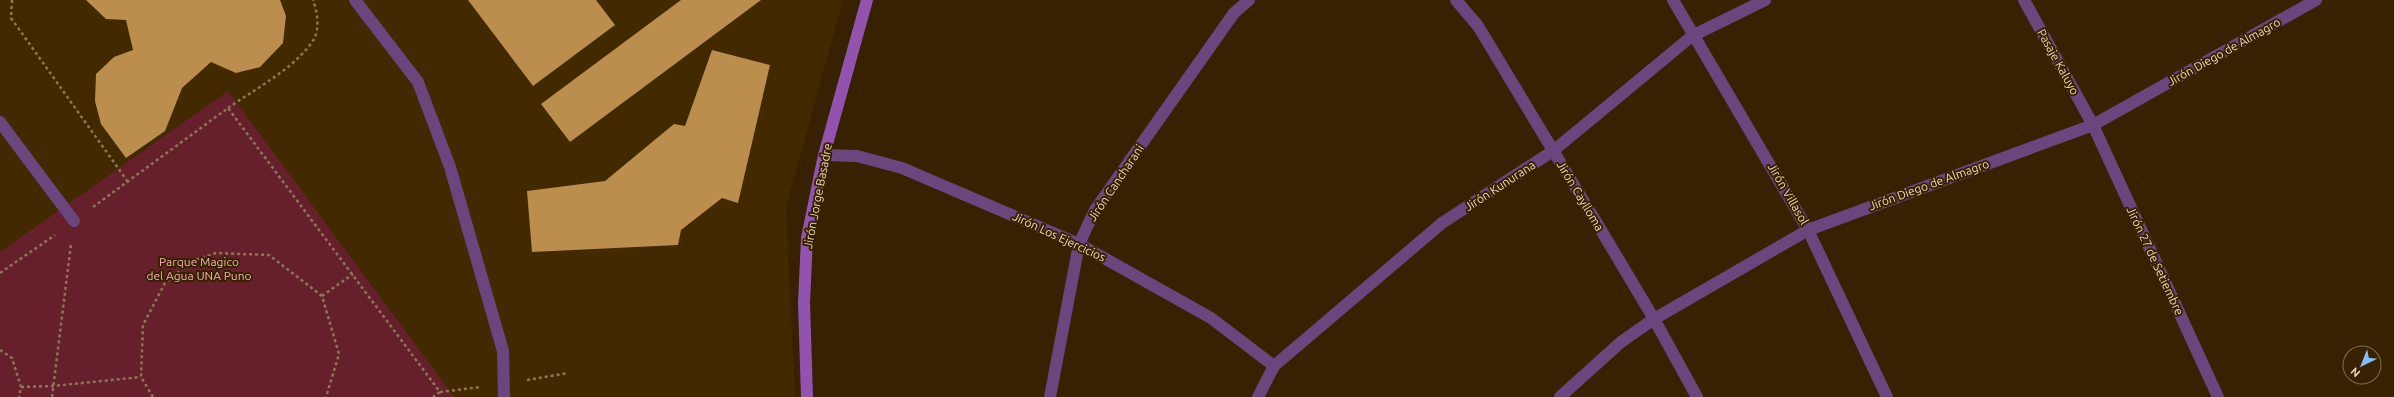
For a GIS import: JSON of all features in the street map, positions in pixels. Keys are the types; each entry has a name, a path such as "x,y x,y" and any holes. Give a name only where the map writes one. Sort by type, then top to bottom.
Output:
{"street":[{"path":"355,0 418,82 445,153 503,351 504,397"},
{"name":"Jirón Jorge Basadre","path":"808,397 804,303 807,238 824,155 867,0"},
{"name":"Jirón Cancharani","path":"1050,397 1078,244 1095,210 1234,13 1250,0"},
{"name":"Jirón Caylloma","path":"1456,0 1478,26 1654,319 1696,397"},
{"name":"Jirón Villasol","path":"1673,0 1692,36 1754,136 1808,230 1887,397"},
{"name":"Jirón Kunurana","path":"1258,397 1274,366 1442,223 1553,151 1692,36 1765,0"},
{"name":"Pasaje Kaluyo","path":"2024,0 2093,125"},
{"name":"Jirón Diego de Almagro","path":"1560,397 1621,342 1654,319 1808,230 2093,125 2316,0"},
{"path":"0,122 74,221"},
{"name":"Jirón 27 de Setiembre","path":"2093,125 2218,397"},
{"name":"Jirón Los Ejercicios","path":"824,155 857,156 902,168 1078,244 1211,318 1274,366"}],"path":[{"path":"12,0 11,18 128,182"},
{"path":"0,273 295,61 315,38 318,12 313,0"},
{"path":"228,108 440,392 433,397"},
{"path":"52,397 74,221"},
{"path":"153,397 141,377 143,325 165,284 192,261 216,253 269,255 322,296 339,354 326,397"},
{"path":"322,296 353,274"},
{"path":"0,350 12,358 21,387 19,397"},
{"path":"21,387 53,386 141,377"}],"shaded area":[{"path":"0,0 843,0 786,208 795,397 0,397"}],"green space":[{"name":"Parque Magico del Agua UNA Puno","path":"228,91 454,397 0,397 0,252"}],"building":[{"path":"86,0 280,0 286,16 283,43 260,67 236,73 211,62 182,88 165,131 126,158 101,124 95,101 96,74 114,57 133,50 126,20 106,19"},
{"path":"468,0 596,0 615,25 533,86"},
{"path":"681,0 761,0 570,142 541,104"},
{"path":"712,50 770,65 738,203 722,198 681,230 678,245 532,252 527,191 605,181 674,124 685,126"}]}
